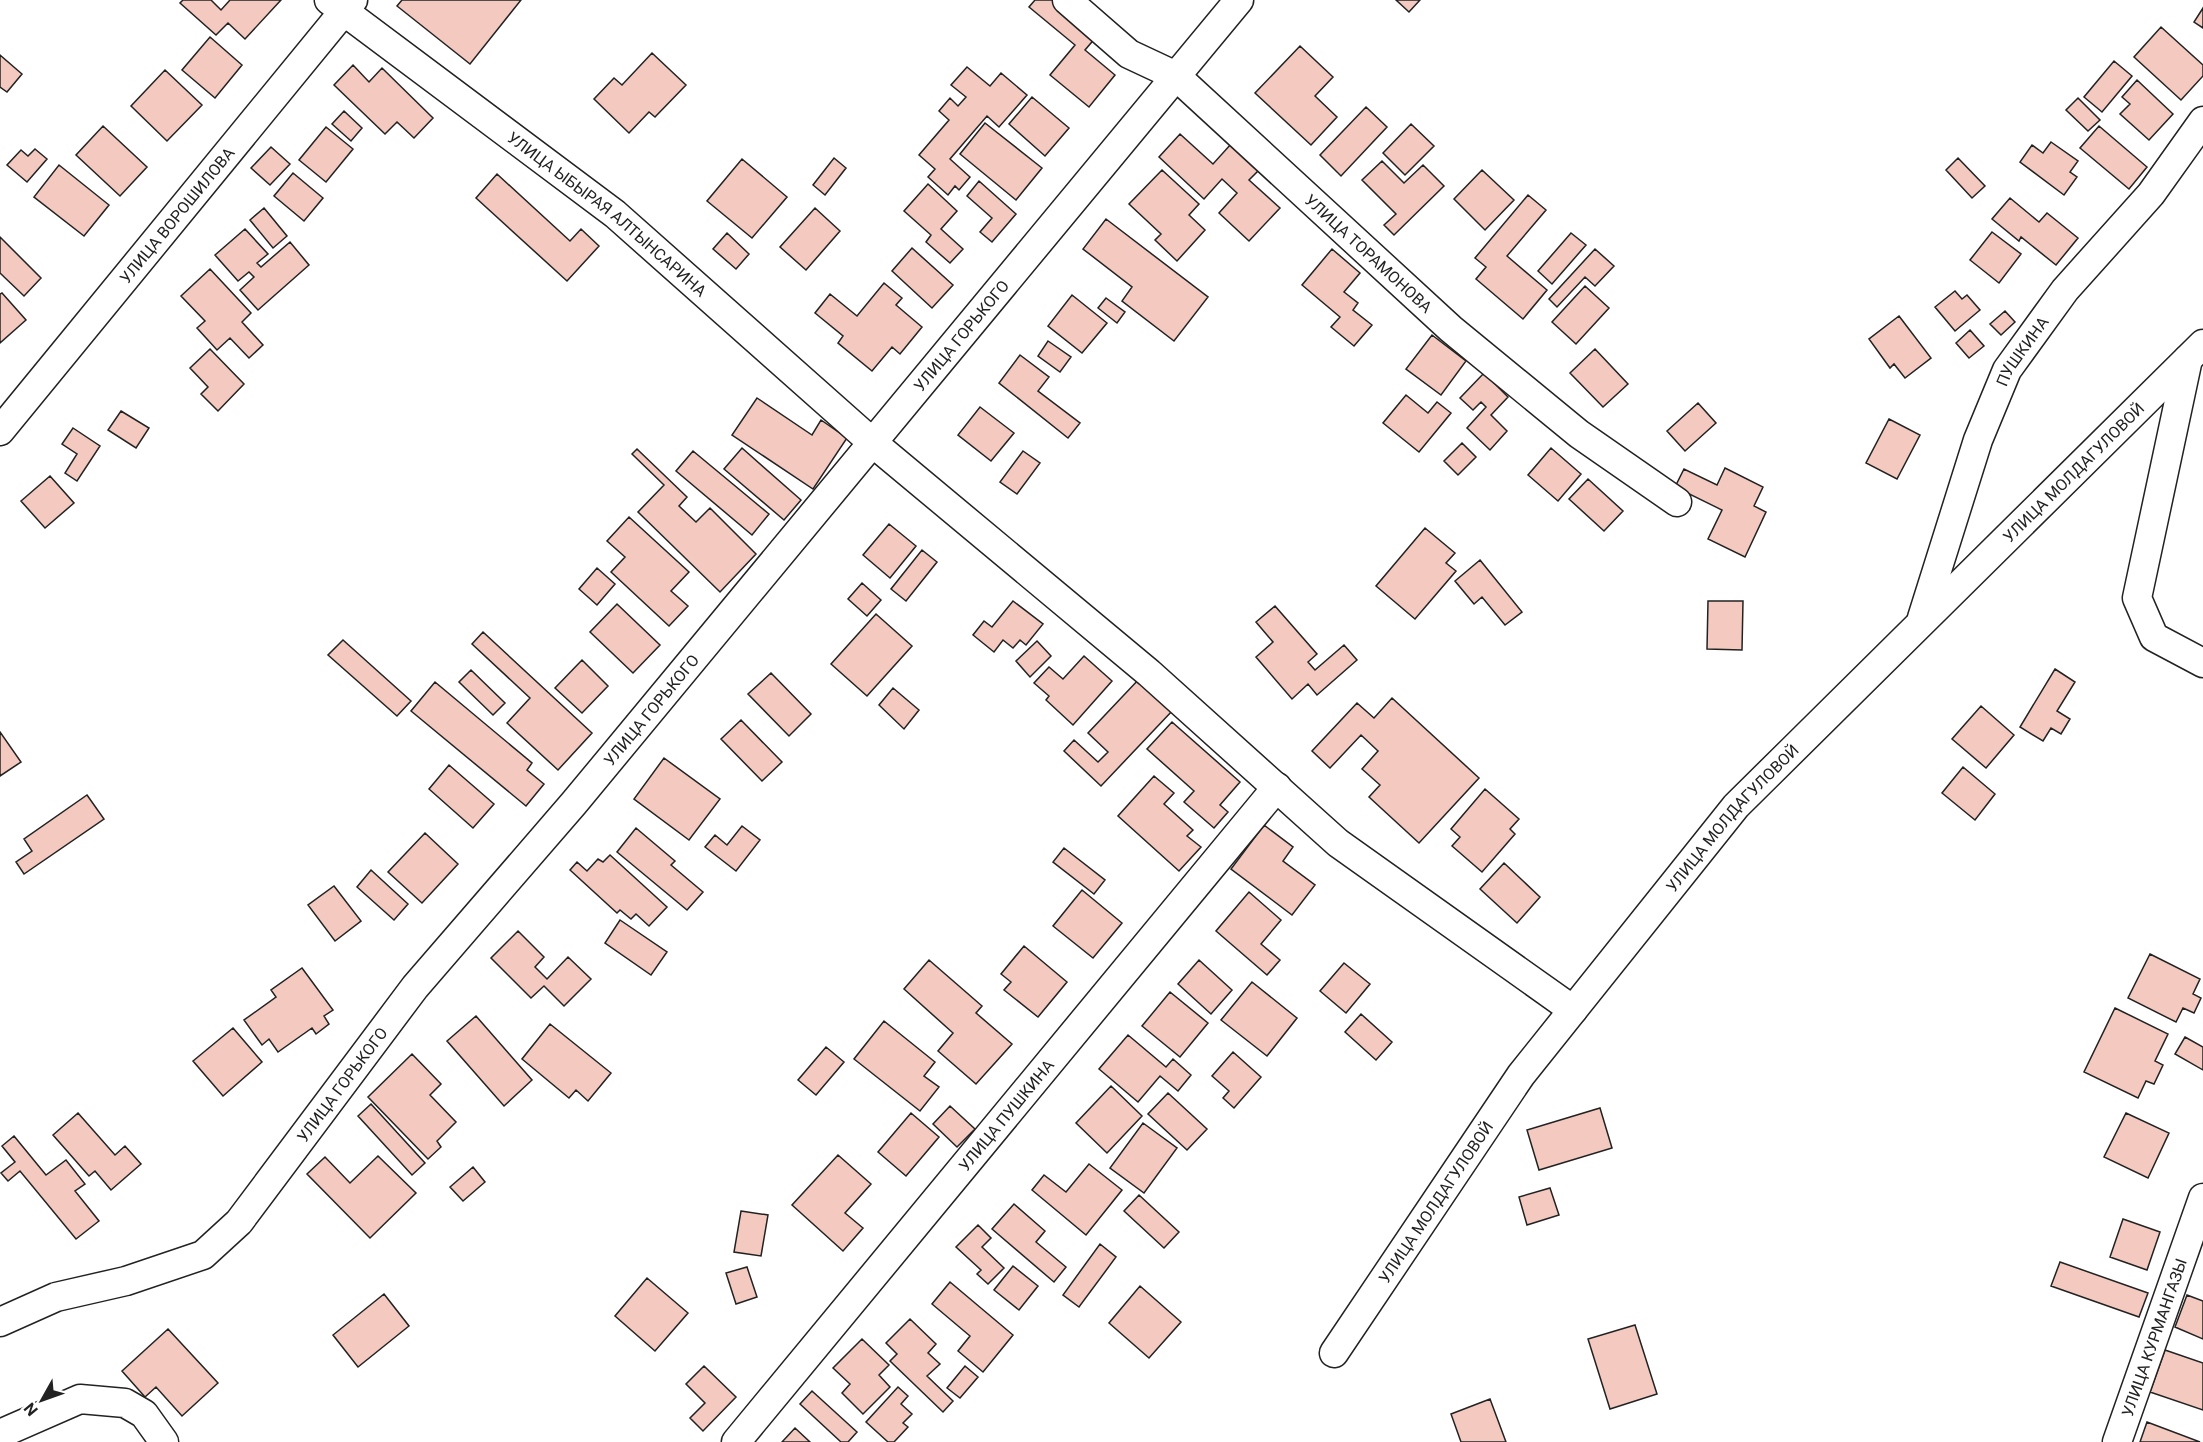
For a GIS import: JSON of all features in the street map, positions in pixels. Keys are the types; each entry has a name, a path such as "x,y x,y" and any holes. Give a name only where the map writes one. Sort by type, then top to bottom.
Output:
{"street":[{"name":"УЛИЦА ТОРАМОНОВА","path":"1067,0 1129,54 1176,76 1451,329 1579,434 1677,502"},
{"name":"УЛИЦА ГОРЬКОГО","path":"0,1322 56,1297 126,1281 203,1256 239,1222 415,987 574,803 1239,0"},
{"name":"УЛИЦА ВОРОШИЛОВА","path":"0,431 342,4"},
{"name":"УЛИЦА ЫБЫРАЯ АЛТЫНСАРИНА","path":"342,4 615,214 873,443 1149,673 1338,843 1573,1010"},
{"name":"ПУШКИНА","path":"1921,623 1978,440 2007,370 2065,290 2151,194 2203,121"},
{"name":"УЛИЦА МОЛДАГУЛОВОЙ","path":"1334,1353 1521,1074 1736,806 2195,352"},
{"path":"2195,352 2137,598 2154,637 2203,663"},
{"name":"УЛИЦА ПУШКИНА","path":"736,1442 1276,787"},
{"name":"УЛИЦА КУРМАНГАЗЫ","path":"2117,1442 2203,1198"},
{"path":"0,1434 80,1399 125,1403 144,1414 164,1442"}],"building":[{"path":"183,0 211,0 221,10 230,0 281,0 245,39 228,23 216,35 180,3"},
{"path":"402,0 521,0 470,64 397,6"},
{"path":"1035,0 1054,0 1097,36 1085,50 1115,75 1089,107 1050,75 1075,45 1029,7"},
{"path":"1396,0 1420,0 1409,12"},
{"path":"2203,8 2203,28 2194,22"},
{"path":"2161,27 2203,65 2203,76 2181,100 2134,57"},
{"path":"210,37 242,65 215,98 182,70"},
{"path":"1300,46 1333,77 1315,96 1337,117 1311,145 1255,93"},
{"path":"652,53 686,85 655,117 649,112 629,133 594,99 614,78 622,85"},
{"path":"0,55 22,74 7,92 0,87"},
{"path":"2114,61 2132,76 2102,112 2084,97"},
{"path":"353,65 369,82 382,68 433,118 414,138 397,122 385,134 334,85"},
{"path":"967,67 990,86 1001,73 1027,95 999,127 987,116 950,159 970,177 959,190 955,186 948,195 928,177 935,169 919,155 949,120 939,111 950,98 958,106 966,97 951,85"},
{"path":"165,70 202,105 167,141 131,106"},
{"path":"2137,80 2173,114 2149,140 2120,114 2130,104 2122,97"},
{"path":"1032,97 1069,128 1045,156 1009,124"},
{"path":"2078,98 2100,120 2088,131 2066,110"},
{"path":"1366,107 1387,127 1341,176 1320,155"},
{"path":"344,111 362,128 351,141 332,124"},
{"path":"985,123 1042,168 1016,200 960,154"},
{"path":"1411,124 1434,146 1405,175 1383,153"},
{"path":"103,126 147,167 120,196 76,155"},
{"path":"2099,126 2147,167 2129,189 2080,148"},
{"path":"326,127 353,149 326,182 299,160"},
{"path":"1180,134 1213,164 1231,144 1259,170 1249,180 1280,208 1249,241 1219,213 1237,193 1222,179 1204,199 1159,157"},
{"path":"2051,142 2078,161 2070,172 2077,177 2064,195 2020,162 2032,145 2043,153"},
{"path":"271,147 290,164 270,185 251,168"},
{"path":"35,149 47,159 27,182 7,165 21,150 28,156"},
{"path":"834,158 846,168 825,195 813,185"},
{"path":"1958,158 1985,186 1972,198 1946,170"},
{"path":"742,159 787,197 752,238 707,201"},
{"path":"1382,161 1404,183 1423,165 1444,186 1394,235 1384,225 1396,214 1362,180"},
{"path":"59,165 109,205 84,236 34,197"},
{"path":"1162,170 1199,204 1189,215 1205,230 1177,261 1155,240 1161,234 1129,204"},
{"path":"1482,170 1514,200 1485,230 1454,199"},
{"path":"293,173 323,198 304,221 274,196"},
{"path":"497,174 570,241 581,229 599,246 567,281 476,198"},
{"path":"979,181 1016,214 992,242 980,232 992,218 967,196"},
{"path":"928,184 957,211 941,229 963,249 950,263 926,242 931,235 904,211"},
{"path":"1528,195 1546,210 1507,256 1547,290 1523,319 1476,279 1486,267 1475,258"},
{"path":"2010,198 2039,222 2047,213 2078,238 2056,265 2021,237 2019,241 1992,219"},
{"path":"264,208 287,236 273,248 250,220"},
{"path":"815,208 840,231 806,270 780,247"},
{"path":"1106,219 1208,297 1174,341 1122,301 1132,287 1083,249"},
{"path":"245,229 268,254 257,263 261,267 290,242 309,265 258,310 240,290 254,277 249,272 238,281 215,255"},
{"path":"1992,232 2021,254 1999,283 1970,260"},
{"path":"727,233 749,254 736,269 713,249"},
{"path":"1571,233 1586,245 1552,284 1538,271"},
{"path":"0,237 41,278 24,296 0,273"},
{"path":"912,248 953,285 932,308 892,271"},
{"path":"1332,249 1360,273 1344,292 1358,303 1353,310 1372,325 1354,346 1331,327 1340,317 1302,285"},
{"path":"1595,249 1614,266 1595,286 1585,277 1557,307 1549,299"},
{"path":"210,269 251,313 242,322 263,345 249,358 230,338 217,350 197,328 205,321 181,296"},
{"path":"884,283 902,298 896,305 922,327 900,354 892,347 872,371 838,343 843,336 815,313 830,294 857,316"},
{"path":"1585,286 1609,308 1576,344 1552,322"},
{"path":"1955,291 1962,299 1967,295 1980,310 1955,331 1935,307"},
{"path":"2,293 26,320 0,343 0,294"},
{"path":"1072,295 1107,323 1082,353 1048,326"},
{"path":"1106,298 1125,312 1117,323 1098,308"},
{"path":"2005,311 2015,322 2001,335 1990,324"},
{"path":"1899,316 1931,358 1905,378 1894,364 1890,368 1869,339"},
{"path":"1970,330 1984,346 1969,358 1956,343"},
{"path":"1432,335 1466,361 1441,395 1406,369"},
{"path":"1048,341 1071,357 1060,372 1038,356"},
{"path":"210,349 244,384 218,411 201,394 208,387 190,368"},
{"path":"1595,349 1628,384 1603,407 1570,373"},
{"path":"1020,355 1049,377 1038,391 1080,423 1068,438 999,383"},
{"path":"1484,373 1508,397 1491,415 1507,431 1490,450 1467,428 1486,407 1481,402 1473,410 1460,398"},
{"path":"1406,395 1428,413 1437,402 1451,413 1419,452 1383,423"},
{"path":"757,398 812,435 821,420 847,438 813,489 732,435"},
{"path":"1698,403 1716,423 1685,451 1667,431"},
{"path":"980,407 1014,433 991,461 958,435"},
{"path":"121,411 149,428 136,448 108,430"},
{"path":"1889,419 1920,435 1897,479 1866,463"},
{"path":"73,428 100,446 77,481 65,473 77,454 62,444"},
{"path":"1462,443 1476,457 1458,475 1444,461"},
{"path":"742,448 801,500 784,520 724,469"},
{"path":"1551,448 1581,474 1558,501 1528,475"},
{"path":"637,449 687,497 679,506 696,522 710,508 756,554 720,592 638,512 664,485 632,454"},
{"path":"693,451 769,514 752,535 676,471"},
{"path":"1023,451 1040,463 1017,494 1000,482"},
{"path":"1725,468 1763,487 1754,506 1766,512 1745,557 1708,539 1722,510 1675,487 1684,469 1717,485"},
{"path":"50,476 74,503 45,528 21,501"},
{"path":"1588,479 1623,511 1604,531 1569,499"},
{"path":"629,517 689,572 671,591 688,606 669,626 611,572 625,557 607,541"},
{"path":"889,524 916,546 890,578 863,555"},
{"path":"1425,528 1455,553 1446,563 1456,571 1415,619 1376,586"},
{"path":"922,550 937,562 906,601 891,589"},
{"path":"1480,560 1522,612 1505,625 1482,597 1474,604 1455,581"},
{"path":"597,568 615,584 597,605 579,589"},
{"path":"862,583 881,600 867,616 848,599"},
{"path":"1013,601 1043,624 1026,645 1020,640 1013,648 1003,640 994,652 973,635 984,621 992,627"},
{"path":"1708,601 1743,601 1742,650 1707,649"},
{"path":"617,604 660,645 633,673 590,632"},
{"path":"1275,606 1317,654 1308,662 1315,670 1344,645 1357,660 1317,695 1308,684 1292,699 1256,657 1273,642 1256,622"},
{"path":"876,614 912,646 867,696 831,664"},
{"path":"483,632 592,733 558,770 507,723 530,698 472,644"},
{"path":"343,640 411,701 397,716 328,655"},
{"path":"1037,641 1051,656 1030,677 1016,661"},
{"path":"1084,656 1112,681 1073,725 1046,700 1049,696 1034,683 1049,667 1063,679"},
{"path":"582,660 608,686 582,713 555,688"},
{"path":"2055,669 2075,682 2057,711 2070,719 2061,734 2051,728 2043,741 2020,727"},
{"path":"471,670 505,703 493,715 459,682"},
{"path":"771,673 811,714 789,736 748,694"},
{"path":"1140,678 1173,710 1101,786 1064,751 1074,740 1098,762 1108,752 1088,733"},
{"path":"435,682 532,763 527,770 544,784 526,806 411,711"},
{"path":"893,688 919,710 904,729 879,705"},
{"path":"1392,698 1479,778 1419,843 1369,797 1380,785 1362,769 1378,751 1361,735 1330,768 1312,751 1357,703 1374,718"},
{"path":"1981,706 2014,735 1986,768 1952,739"},
{"path":"741,720 782,762 762,781 721,739"},
{"path":"1172,722 1240,782 1220,805 1228,812 1214,828 1184,802 1194,791 1147,749"},
{"path":"0,732 21,762 0,776"},
{"path":"664,758 720,799 689,840 634,799"},
{"path":"449,765 494,804 473,828 429,789"},
{"path":"1963,767 1995,794 1975,820 1942,793"},
{"path":"1154,776 1174,793 1164,804 1193,830 1187,836 1201,847 1179,871 1118,816"},
{"path":"1485,789 1519,819 1510,829 1515,834 1482,872 1452,846 1460,837 1451,829"},
{"path":"87,795 104,819 24,874 16,862 32,851 24,839"},
{"path":"1264,825 1293,847 1283,861 1315,885 1292,915 1231,869"},
{"path":"742,826 760,840 736,871 705,847 715,835 727,845"},
{"path":"636,828 675,861 671,865 703,892 687,910 617,852"},
{"path":"425,833 458,864 422,903 388,872"},
{"path":"1064,848 1105,880 1094,894 1053,862"},
{"path":"610,855 667,907 649,926 636,914 631,919 620,910 617,913 570,870 577,862 587,871 598,859 603,862"},
{"path":"1504,863 1540,897 1517,923 1480,889"},
{"path":"371,870 408,904 394,920 357,887"},
{"path":"334,886 361,921 335,941 308,905"},
{"path":"1082,890 1122,923 1093,958 1053,926"},
{"path":"1249,892 1281,920 1261,944 1280,960 1267,975 1216,931"},
{"path":"620,920 667,952 651,975 605,943"},
{"path":"518,931 544,957 535,967 547,979 568,957 591,979 564,1006 544,986 531,998 491,958"},
{"path":"1024,946 1067,982 1038,1017 1004,990 1011,982 1001,974"},
{"path":"2150,954 2200,979 2193,994 2201,998 2194,1013 2183,1008 2176,1022 2128,998"},
{"path":"929,960 982,1006 976,1013 1012,1044 976,1084 938,1051 953,1033 904,989"},
{"path":"1199,960 1232,990 1211,1014 1178,984"},
{"path":"1344,963 1370,984 1346,1013 1320,991"},
{"path":"302,968 333,1010 324,1016 329,1024 316,1034 312,1028 278,1052 269,1039 262,1045 244,1020 276,997 271,990"},
{"path":"1252,982 1297,1018 1267,1056 1221,1020"},
{"path":"1170,992 1208,1023 1180,1057 1142,1026"},
{"path":"2115,1008 2168,1034 2155,1061 2163,1065 2154,1084 2146,1081 2138,1098 2084,1072"},
{"path":"1361,1014 1392,1042 1376,1060 1345,1032"},
{"path":"476,1016 532,1080 504,1106 447,1041"},
{"path":"884,1021 935,1062 924,1076 939,1087 920,1111 854,1059"},
{"path":"550,1024 611,1073 588,1101 576,1090 569,1098 522,1059"},
{"path":"233,1028 262,1062 223,1096 193,1061"},
{"path":"1128,1035 1166,1067 1173,1059 1191,1075 1178,1091 1160,1076 1138,1102 1099,1069"},
{"path":"2185,1037 2203,1047 2203,1070 2175,1054"},
{"path":"826,1047 844,1062 816,1095 798,1080"},
{"path":"1233,1052 1261,1077 1234,1108 1223,1098 1229,1091 1212,1076"},
{"path":"412,1054 441,1084 430,1095 456,1122 437,1141 441,1147 428,1159 368,1097"},
{"path":"1111,1086 1142,1116 1107,1153 1076,1123"},
{"path":"1168,1093 1207,1129 1187,1150 1148,1114"},
{"path":"371,1104 425,1163 412,1175 358,1116"},
{"path":"950,1106 975,1129 957,1147 933,1124"},
{"path":"1600,1108 1612,1148 1539,1170 1527,1130"},
{"path":"78,1113 115,1155 125,1146 141,1164 111,1190 95,1171 89,1176 53,1135"},
{"path":"911,1113 939,1137 906,1176 878,1152"},
{"path":"2126,1113 2169,1133 2148,1178 2104,1157"},
{"path":"1143,1123 1177,1148 1144,1193 1110,1168"},
{"path":"14,1136 46,1175 66,1160 85,1184 75,1191 99,1221 76,1239 20,1171 8,1181 1,1173 15,1162 2,1146"},
{"path":"838,1155 871,1184 845,1213 863,1228 843,1251 792,1205"},
{"path":"378,1156 416,1193 370,1238 307,1174 325,1157 350,1183"},
{"path":"1089,1164 1122,1190 1086,1235 1032,1190 1044,1175 1066,1192"},
{"path":"473,1167 485,1182 463,1201 450,1187"},
{"path":"1550,1188 1559,1215 1527,1225 1519,1197"},
{"path":"1139,1195 1179,1232 1164,1248 1124,1211"},
{"path":"1014,1204 1045,1231 1036,1242 1066,1267 1054,1282 992,1229"},
{"path":"741,1211 768,1215 761,1256 734,1252"},
{"path":"2123,1219 2160,1232 2147,1270 2110,1257"},
{"path":"978,1225 991,1238 982,1247 1004,1268 988,1284 977,1274 981,1270 956,1247"},
{"path":"1100,1244 1116,1257 1079,1307 1063,1295"},
{"path":"2060,1262 2148,1293 2139,1317 2051,1286"},
{"path":"1013,1266 1038,1286 1019,1310 994,1290"},
{"path":"747,1267 757,1297 736,1304 726,1273"},
{"path":"647,1278 688,1313 655,1351 615,1316"},
{"path":"950,1282 1013,1335 983,1372 958,1351 970,1336 932,1304"},
{"path":"1140,1286 1181,1322 1149,1358 1109,1323"},
{"path":"384,1294 409,1326 358,1367 333,1335"},
{"path":"2187,1295 2203,1301 2203,1339 2175,1327"},
{"path":"910,1319 936,1344 928,1353 940,1364 927,1376 953,1401 943,1412 890,1361 897,1354 886,1343"},
{"path":"1635,1325 1657,1394 1610,1409 1588,1339"},
{"path":"168,1329 218,1383 182,1416 156,1387 145,1397 122,1371"},
{"path":"862,1339 889,1365 879,1375 890,1387 863,1414 842,1393 850,1384 833,1368"},
{"path":"2165,1350 2203,1363 2203,1410 2150,1392"},
{"path":"704,1366 736,1397 703,1431 690,1418 705,1403 686,1384"},
{"path":"965,1366 978,1377 960,1398 947,1388"},
{"path":"898,1387 908,1396 901,1404 912,1414 903,1423 908,1427 894,1442 888,1442 866,1422"},
{"path":"812,1391 857,1432 848,1442 841,1442 800,1404"},
{"path":"1490,1399 1506,1442 1461,1442 1451,1414"},
{"path":"2147,1422 2200,1442 2140,1442"},
{"path":"795,1428 810,1442 782,1442"}]}
